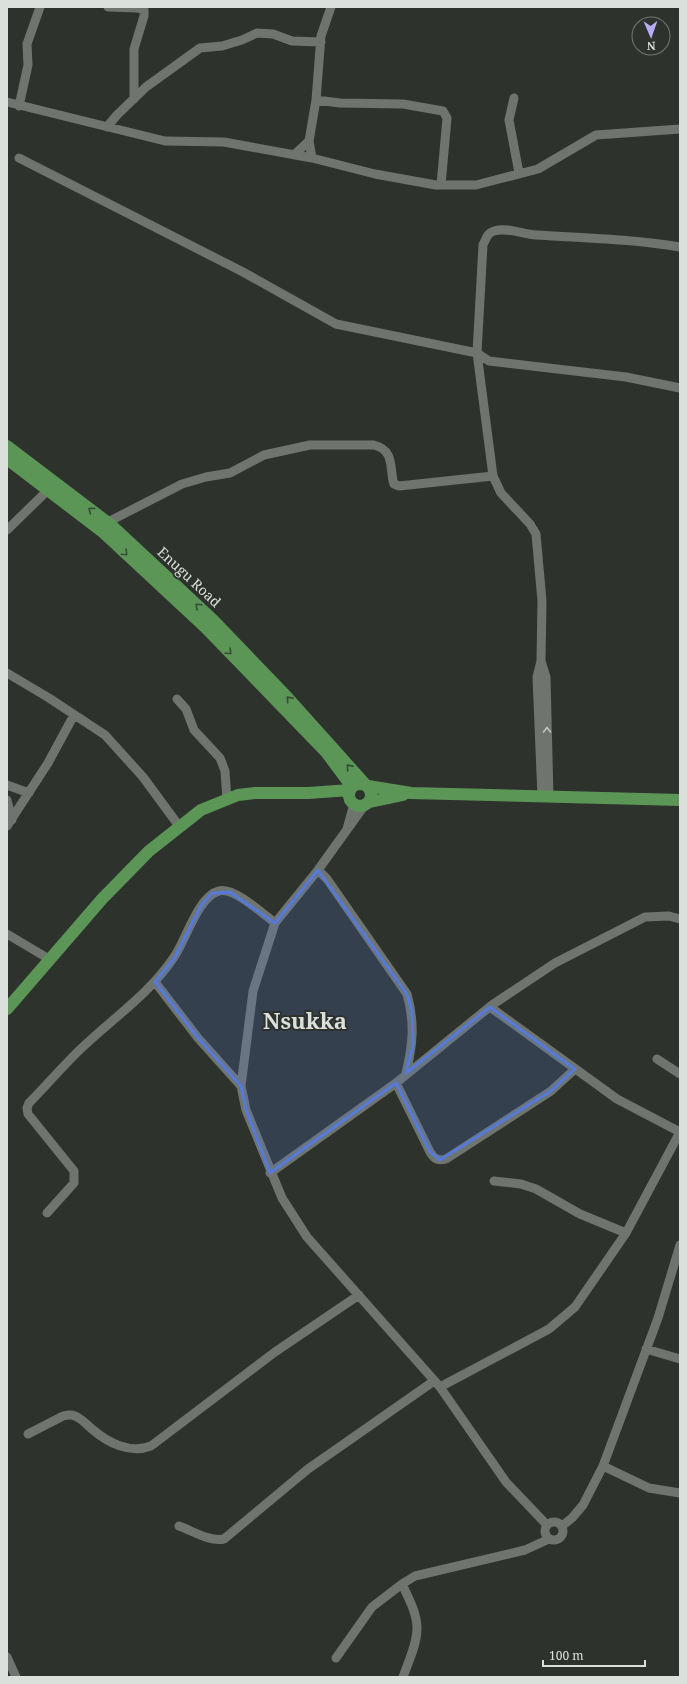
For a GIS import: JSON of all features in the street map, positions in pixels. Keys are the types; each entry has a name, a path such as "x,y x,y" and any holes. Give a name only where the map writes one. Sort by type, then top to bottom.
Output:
{"main road":[{"name":"Enugu Road","path":"7,446 108,522 213,620 287,697 366,785"},
{"path":"7,459 104,533 205,628 326,752 357,798"},
{"path":"321,792 334,778 338,769"},
{"path":"357,798 358,784 410,793"},
{"path":"7,1009 102,899 148,851 201,810 227,799 255,793 321,792 357,798 372,794 366,785"},
{"path":"308,793 357,798 410,793 680,800"}],"street":[{"path":"20,106 28,65 27,44 40,7"},
{"path":"108,7 138,8 144,10 144,16 134,49 134,99"},
{"path":"312,158 309,141 316,100 321,42 331,7"},
{"path":"108,127 117,115 146,87 200,48 222,46 242,40 257,33 273,34 292,41 321,42"},
{"path":"514,98 509,120 519,173"},
{"path":"316,100 340,103 403,104 443,110 447,118 441,185"},
{"path":"7,102 165,141 224,142 312,158 375,174 441,185 476,185 538,169 596,135 680,130"},
{"path":"294,155 309,141"},
{"path":"19,158 236,268 336,324 477,352 489,361 626,377 680,388"},
{"path":"546,797 546,677 541,661 542,601 536,534 530,524 501,493 493,476 477,352 483,245 486,236 493,231 505,230 534,234 644,241 680,247"},
{"path":"478,367 489,361"},
{"path":"108,522 182,484 206,477 230,473 264,455 310,445 374,445 382,447 388,454 392,480 394,484 399,486 493,476"},
{"path":"7,530 48,490"},
{"path":"7,673 105,735 143,777 179,826"},
{"path":"177,699 186,709 194,730 220,758 225,771 227,799"},
{"path":"9,823 48,763 74,714"},
{"path":"7,785 29,793"},
{"path":"357,798 347,829 318,870 275,923 253,992 241,1086 246,1110 270,1173 282,1198 307,1237 437,1384 506,1482 547,1525"},
{"path":"7,800 9,823"},
{"path":"318,870 327,879 407,994 412,1011 413,1044 406,1073"},
{"path":"46,1213 74,1183 74,1171 28,1114 27,1108 29,1103 84,1045 155,982 175,956 202,904 212,893 221,890 230,892 275,923"},
{"path":"270,1173 396,1083 406,1073 490,1007 555,963 645,917 669,916 680,919"},
{"path":"7,934 50,959"},
{"path":"155,982 198,1038 241,1086"},
{"path":"179,1526 211,1539 224,1539 308,1469 437,1384 549,1329 575,1307 626,1233 680,1132 617,1099 490,1007"},
{"path":"413,1044 425,1058"},
{"path":"657,1059 680,1074"},
{"path":"396,1083 430,1152 434,1158 440,1160 446,1159 551,1091 575,1069"},
{"path":"494,1180 521,1184 536,1189 580,1214 626,1233"},
{"path":"562,1526 572,1518 583,1505 603,1466 646,1349 680,1245"},
{"path":"28,1434 62,1416 68,1415 75,1416 105,1440 121,1447 145,1449 275,1352 358,1295"},
{"path":"646,1349 680,1360"},
{"path":"603,1466 649,1488 680,1493"},
{"path":"336,1658 372,1607 402,1584 415,1576 525,1550 549,1539 553,1540 561,1538 564,1534 562,1526 557,1522 547,1525"},
{"path":"547,1525 545,1531 549,1539"},
{"path":"402,1584 414,1612 417,1628 413,1649 403,1677"},
{"path":"7,1657 16,1677"}],"highlighted area":[{"path":"318,870 407,994 412,1011 413,1045 406,1073 490,1007 575,1069 551,1091 440,1160 430,1152 396,1083 270,1173 246,1110 241,1086 198,1038 155,982 175,957 202,904 212,893 230,892 275,923"}],"district":[{"name":"Nsukka","path":"305,1021"}]}
